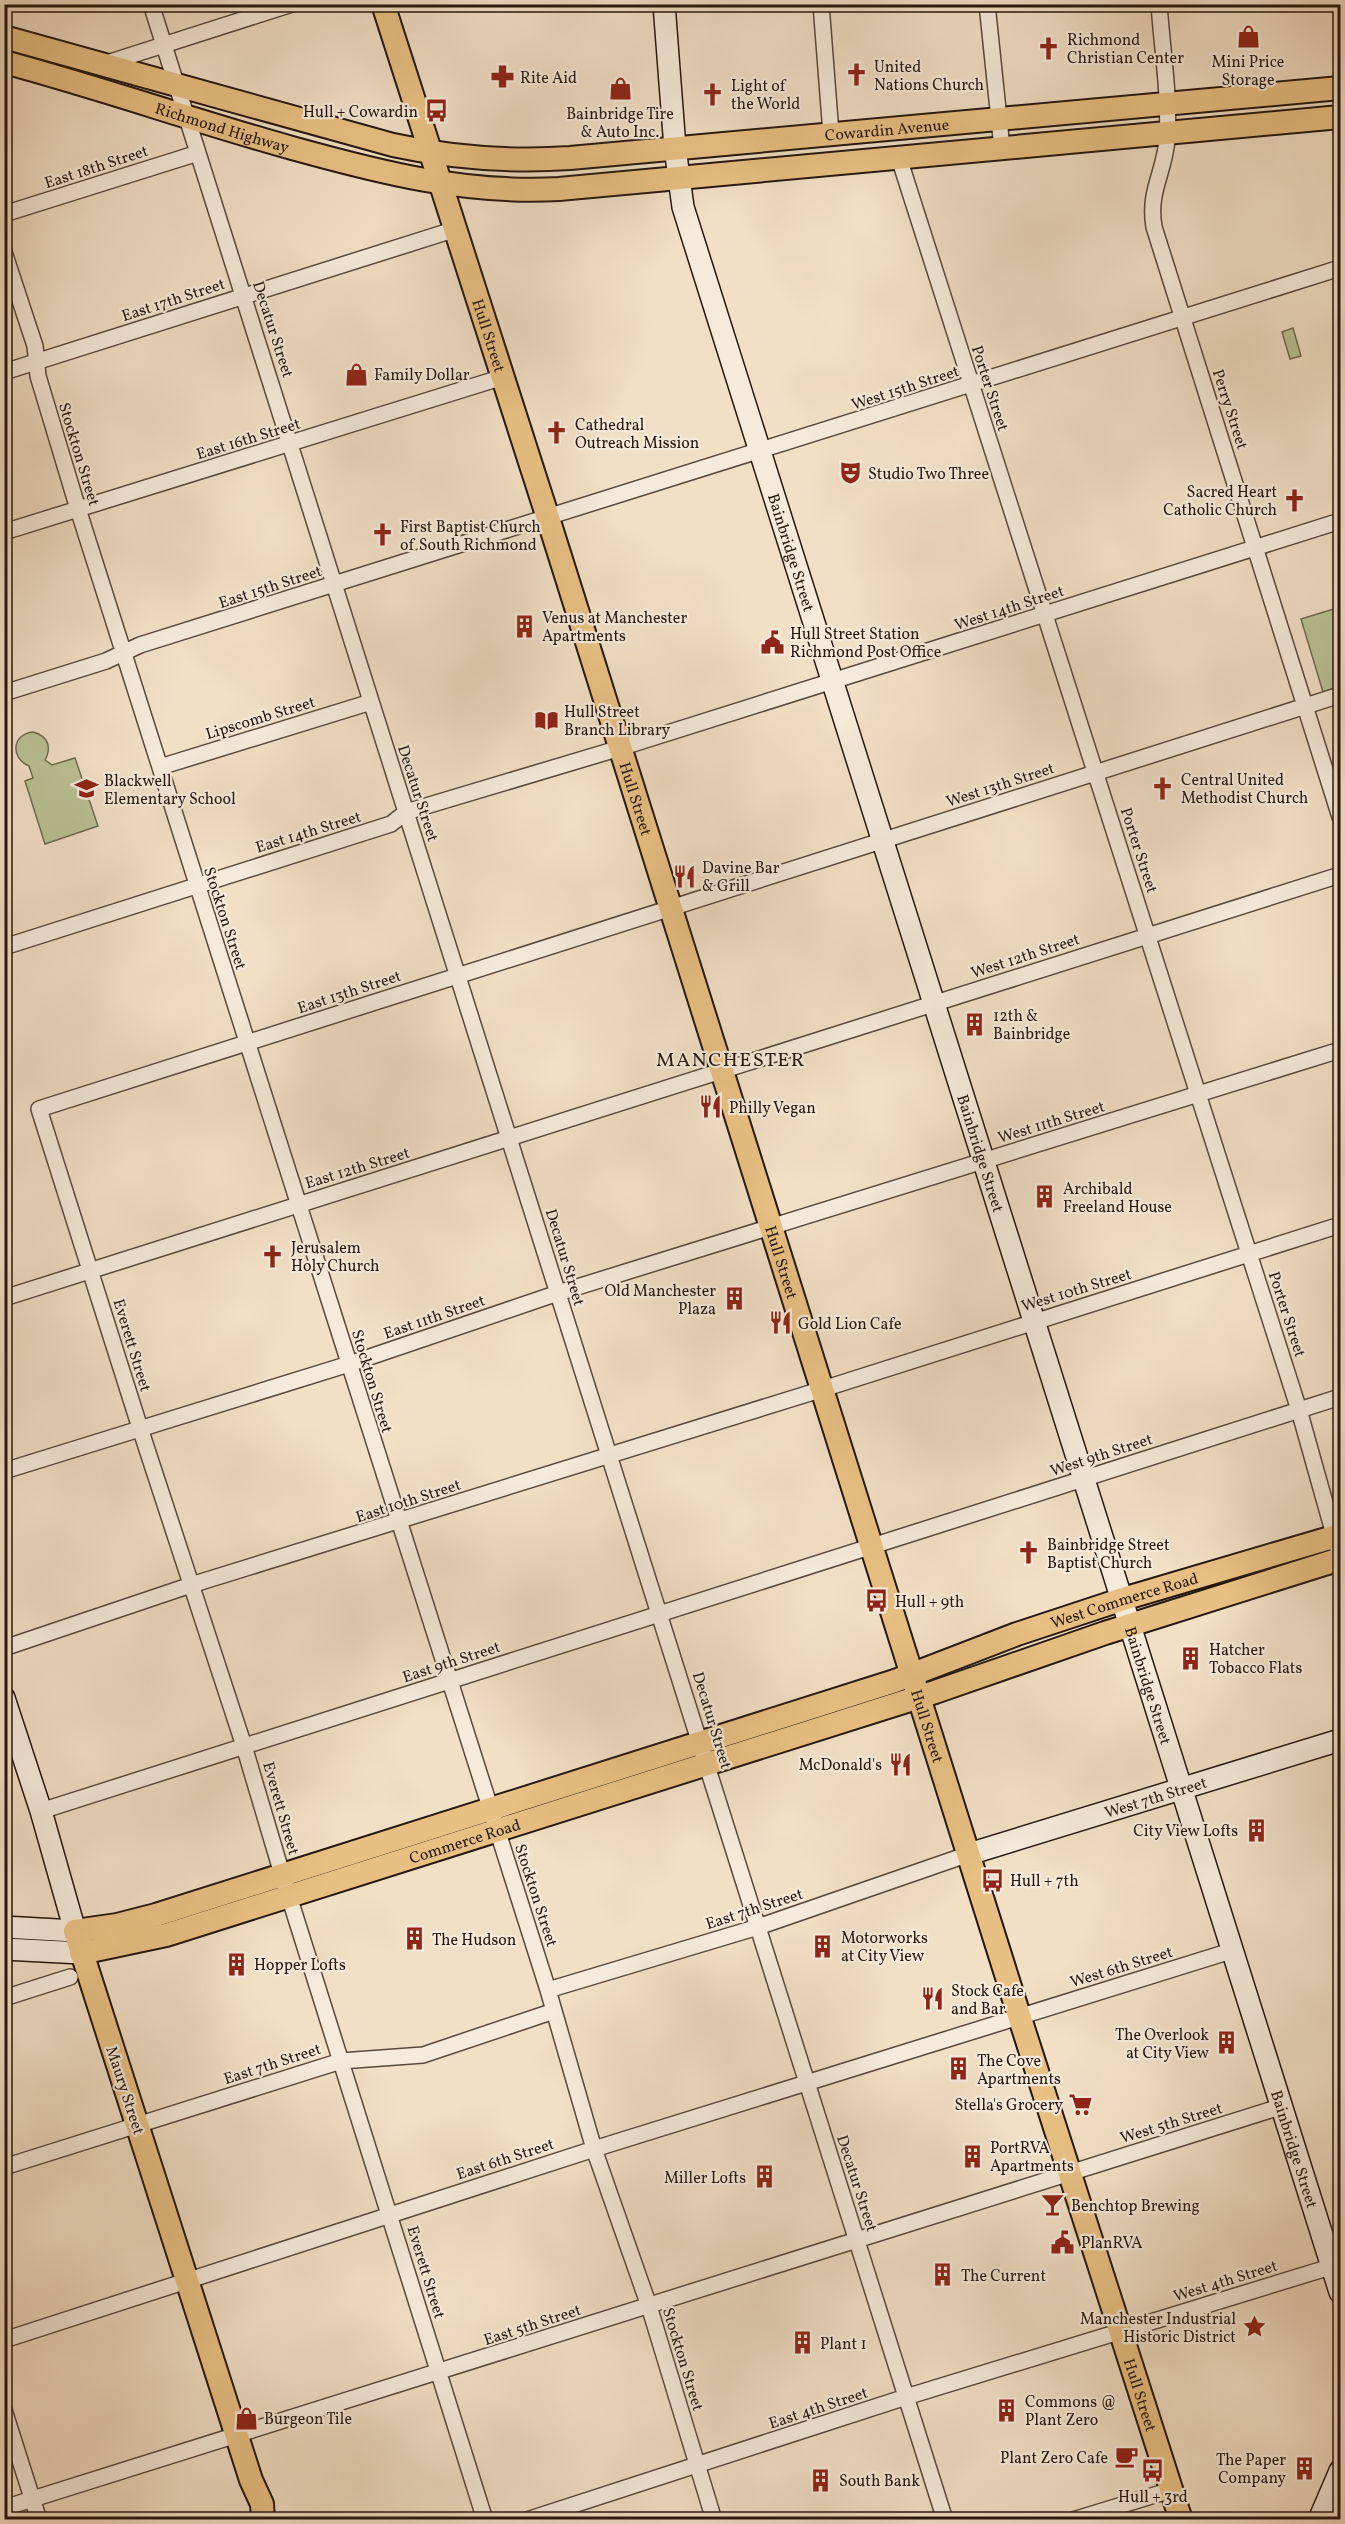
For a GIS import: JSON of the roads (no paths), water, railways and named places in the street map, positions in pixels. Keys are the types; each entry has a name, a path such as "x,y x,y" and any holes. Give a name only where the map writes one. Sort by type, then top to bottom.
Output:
{"main road":[{"name":"Hull Street","path":"383,4 548,518 1019,2015 1181,2520"},
{"name":"Richmond Highway","path":"4,37 368,139 432,153"},
{"name":"Richmond Highway","path":"4,62 188,118 377,171 442,184"},
{"name":"Cowardin Avenue","path":"432,153 516,161 1341,88"},
{"name":"Cowardin Avenue","path":"442,184 499,190 541,190 1341,117"},
{"name":"West Commerce Road","path":"913,1674 1017,1634 1123,1599 1339,1547"},
{"name":"West Commerce Road","path":"920,1696 1131,1625 1339,1547"},
{"name":"Commerce Road","path":"704,1753 913,1674"},
{"name":"Commerce Road","path":"75,1931 117,1925 156,1915 282,1874 494,1819 704,1753 920,1696"},
{"name":"Commerce Road","path":"81,1953 147,1940 289,1896 494,1819"},
{"name":"Maury Street","path":"75,1931 251,2480 262,2504 263,2520"},
{"name":"Maury Street","path":"251,2480 252,2520"}],"street":[{"name":"Decatur Street","path":"151,4 945,2520"},
{"path":"103,64 292,4"},
{"name":"Bainbridge Street","path":"664,4 675,148 683,207 1182,1790 1283,2106 1337,2265 1341,2292"},
{"path":"822,4 831,134"},
{"path":"987,4 1002,148"},
{"name":"Perry Street","path":"1159,4 1167,133 1165,158 1153,192 1152,212 1183,318 1341,817"},
{"name":"East 18th Street","path":"4,214 198,153"},
{"name":"Porter Street","path":"899,158 1149,935 1299,1410 1339,1547"},
{"name":"East 17th Street","path":"4,372 456,229"},
{"name":"Stockton Street","path":"4,252 35,346 38,376 78,509 548,1990 594,2149 649,2306 714,2520"},
{"name":"West 15th Street","path":"548,518 1341,268"},
{"name":"East 16th Street","path":"4,532 503,377"},
{"name":"East 15th Street","path":"4,693 106,661 140,645 548,518"},
{"name":"West 14th Street","path":"620,748 1341,521"},
{"name":"West 13th Street","path":"670,908 1341,695"},
{"name":"Lipscomb Street","path":"160,767 371,702"},
{"name":"East 14th Street","path":"4,947 392,824 406,812 620,748"},
{"name":"West 12th Street","path":"721,1071 1341,875"},
{"name":"East 13th Street","path":"39,1109 670,908"},
{"name":"West 11th Street","path":"772,1227 1341,1050"},
{"name":"East 12th Street","path":"4,1298 721,1071"},
{"name":"Everett Street","path":"39,1109 244,1746 485,2520"},
{"name":"West 10th Street","path":"823,1389 1034,1320 1341,1225"},
{"name":"East 11th Street","path":"4,1471 349,1364 558,1293 772,1227"},
{"name":"East 10th Street","path":"4,1648 191,1586 823,1389"},
{"name":"West 9th Street","path":"872,1547 1341,1397"},
{"name":"East 9th Street","path":"41,1811 872,1547"},
{"name":"Maury Street","path":"6,1707 41,1811 75,1931"},
{"name":"West 7th Street","path":"969,1854 1341,1740"},
{"name":"East 7th Street","path":"548,1990 758,1927 969,1854"},
{"name":"Commerce Road","path":"4,1927 75,1931"},
{"name":"Commerce Road","path":"4,1949 81,1953"},
{"name":"West 6th Street","path":"1019,2015 1234,1950"},
{"path":"4,1998 70,1977"},
{"name":"East 7th Street","path":"4,2167 341,2061 423,2055 554,2011"},
{"name":"East 6th Street","path":"4,2340 594,2149 1019,2015"},
{"name":"West 5th Street","path":"1070,2172 1283,2106"},
{"name":"East 5th Street","path":"4,2508 858,2241 1070,2172"},
{"name":"West 4th Street","path":"1120,2331 1337,2265"},
{"name":"East 4th Street","path":"527,2520 906,2397 1120,2331"},
{"path":"4,2410 39,2520"},
{"path":"1319,2520 1341,2471"},
{"path":"1073,2520 1171,2490"}],"place":[{"name":"Mini Price Storage","path":"1248,36"},
{"name":"Richmond Christian Center","path":"1049,48"},
{"name":"United Nations Church","path":"856,75"},
{"name":"Rite Aid","path":"502,77"},
{"name":"Bainbridge Tire & Auto Inc.","path":"620,88"},
{"name":"Light of the World","path":"713,94"},
{"name":"Hull + Cowardin","path":"436,111"},
{"name":"Family Dollar","path":"356,374"},
{"name":"Cathedral Outreach Mission","path":"557,433"},
{"name":"Studio Two Three","path":"850,473"},
{"name":"Sacred Heart Catholic Church","path":"1295,500"},
{"name":"First Baptist Church of South Richmond","path":"382,535"},
{"name":"Venus at Manchester Apartments","path":"524,626"},
{"name":"Hull Street Station Richmond Post Office","path":"772,642"},
{"name":"Hull Street Branch Library","path":"546,720"},
{"name":"Central United Methodist Church","path":"1163,788"},
{"name":"Blackwell Elementary School","path":"86,789"},
{"name":"Davine Bar & Grill","path":"684,876"},
{"name":"12th & Bainbridge","path":"975,1024"},
{"name":"Philly Vegan","path":"711,1107"},
{"name":"Archibald Freeland House","path":"1045,1197"},
{"name":"Jerusalem Holy Church","path":"273,1256"},
{"name":"Old Manchester Plaza","path":"734,1299"},
{"name":"Gold Lion Cafe","path":"780,1323"},
{"name":"Bainbridge Street Baptist Church","path":"1029,1553"},
{"name":"Hull + 9th","path":"877,1601"},
{"name":"Hatcher Tobacco Flats","path":"1191,1658"},
{"name":"McDonald's","path":"900,1764"},
{"name":"City View Lofts","path":"1256,1830"},
{"name":"Hull + 7th","path":"992,1880"},
{"name":"The Hudson","path":"414,1939"},
{"name":"Motorworks at City View","path":"823,1946"},
{"name":"Hopper Lofts","path":"236,1964"},
{"name":"Stock Cafe and Bar","path":"933,1999"},
{"name":"The Overlook at City View","path":"1227,2043"},
{"name":"The Cove Apartments","path":"959,2069"},
{"name":"Stella's Grocery","path":"1081,2104"},
{"name":"PortRVA Apartments","path":"972,2156"},
{"name":"Miller Lofts","path":"764,2177"},
{"name":"Benchtop Brewing","path":"1053,2205"},
{"name":"PlanRVA","path":"1063,2242"},
{"name":"The Current","path":"943,2275"},
{"name":"Manchester Industrial Historic District","path":"1254,2327"},
{"name":"Plant 1","path":"802,2343"},
{"name":"Commons @ Plant Zero","path":"1007,2410"},
{"name":"Burgeon Tile","path":"246,2418"},
{"name":"Plant Zero Cafe","path":"1126,2457"},
{"name":"The Paper Company","path":"1304,2468"},
{"name":"Hull + 3rd","path":"1153,2471"},
{"name":"South Bank","path":"821,2480"}],"district":[{"name":"MANCHESTER","path":"731,1059"}]}
